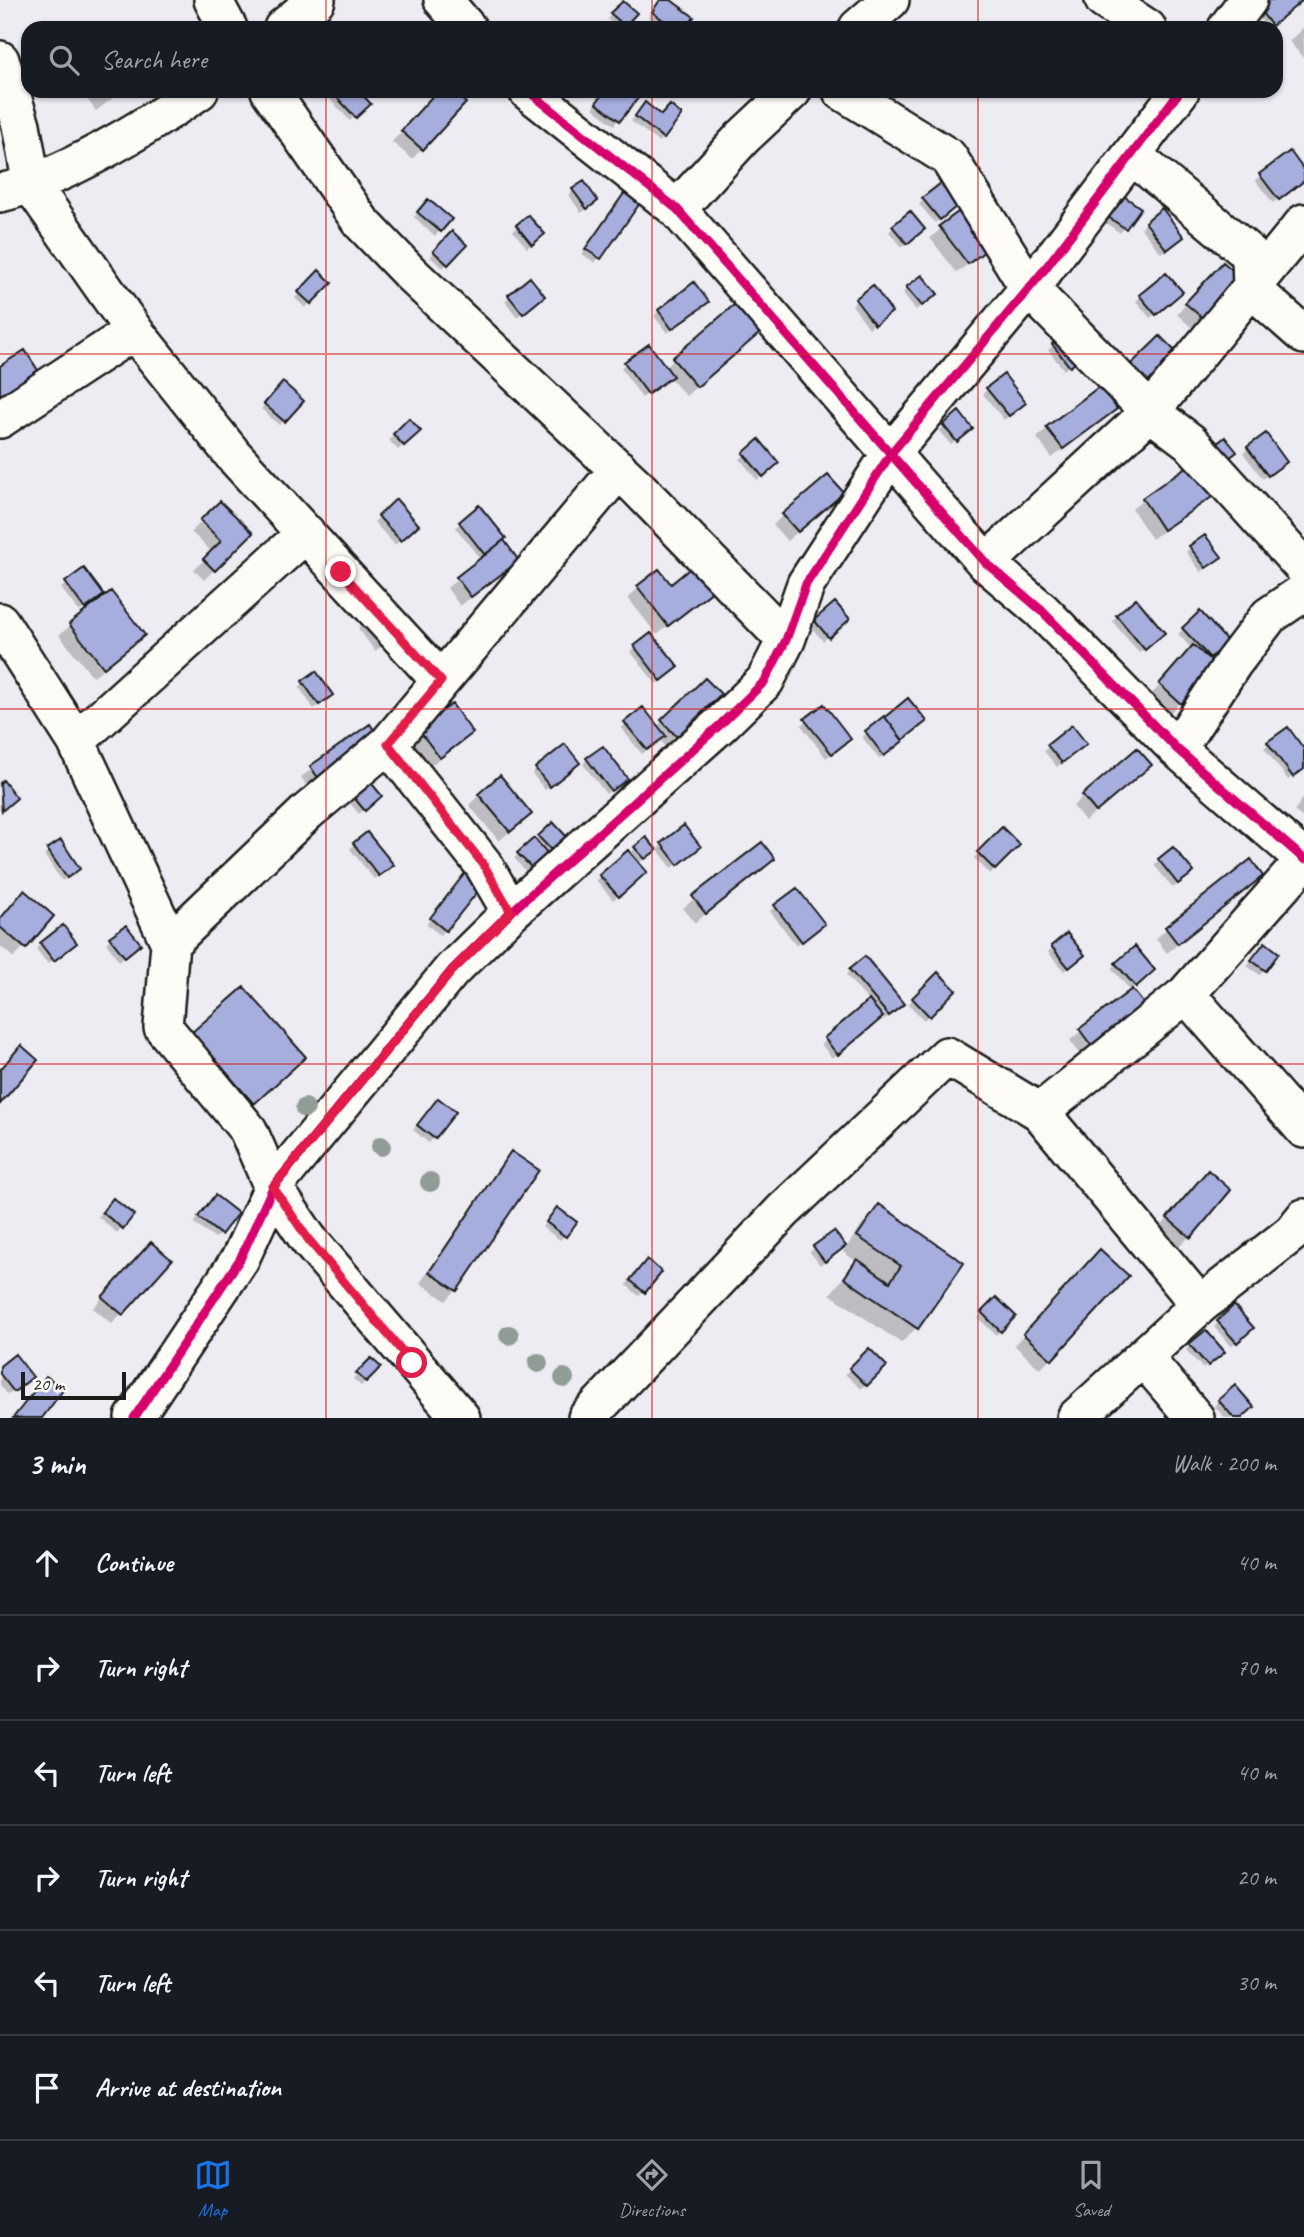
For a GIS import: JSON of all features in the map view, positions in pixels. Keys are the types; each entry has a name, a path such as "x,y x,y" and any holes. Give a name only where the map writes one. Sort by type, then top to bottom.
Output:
{"street":[{"path":"213,0 225,21"},
{"path":"291,21 316,0"},
{"path":"443,0 461,21"},
{"path":"866,21 890,0"},
{"path":"1104,0 1136,21"},
{"path":"1232,21 1248,0"},
{"path":"0,60 21,125 16,189 234,456 441,681"},
{"path":"16,189 163,115 188,98"},
{"path":"275,98 361,222 411,274 619,469 786,640"},
{"path":"537,98 677,209 892,452 986,563 1041,610 1177,749 1304,860 1186,994 1040,1112"},
{"path":"677,209 742,138 785,98"},
{"path":"853,98 948,157 1029,288 1150,412 1190,442 1304,568"},
{"path":"134,1418 240,1259 273,1187 452,971 511,912 721,724 765,681 786,640 806,584 892,452 1029,288 1175,98"},
{"path":"1132,156 1251,255 1252,289 1304,335"},
{"path":"986,563 1150,412 1304,223"},
{"path":"0,419 134,331"},
{"path":"170,943 307,812 388,744 619,469"},
{"path":"76,741 306,533"},
{"path":"1177,749 1233,663 1269,616 1304,592"},
{"path":"2,630 76,741 170,943 163,1027 248,1130 273,1187 308,1239 461,1418"},
{"path":"388,744 483,864 511,912"},
{"path":"1186,994 1304,1129"},
{"path":"587,1418 783,1210 947,1056 1040,1112 1200,1305"},
{"path":"1076,1418 1200,1305 1300,1232"},
{"path":"1144,1358 1195,1418"}],"building":[{"path":"660,0 671,0 694,17 691,21 664,21 652,12"},
{"path":"1262,0 1303,0 1278,21 1268,21 1256,5"},
{"path":"623,1 637,13 630,21 619,21 610,13"},
{"path":"338,98 365,98 371,104 356,118"},
{"path":"431,98 461,98 466,103 423,150 401,131"},
{"path":"600,98 638,98 620,121 596,103"},
{"path":"645,102 661,115 670,105 682,115 664,139 635,116"},
{"path":"1290,151 1304,170 1304,181 1279,200 1259,174"},
{"path":"950,176 968,197 940,220 922,198"},
{"path":"584,181 598,201 587,209 572,189"},
{"path":"625,192 640,203 601,259 585,249"},
{"path":"1121,194 1141,208 1126,229 1105,215"},
{"path":"428,199 452,219 441,232 417,212"},
{"path":"965,207 993,245 968,264 939,226"},
{"path":"1162,208 1184,237 1167,250 1145,222"},
{"path":"910,211 925,229 907,244 892,226"},
{"path":"528,215 545,234 532,245 516,225"},
{"path":"452,231 467,245 448,265 433,251"},
{"path":"1223,262 1243,279 1206,321 1185,303"},
{"path":"319,270 332,283 311,304 298,292"},
{"path":"1166,273 1183,292 1156,315 1139,295"},
{"path":"922,275 938,294 922,306 906,287"},
{"path":"530,277 545,296 523,314 508,295"},
{"path":"694,282 709,302 672,329 658,310"},
{"path":"873,285 892,312 875,325 855,299"},
{"path":"735,304 760,333 697,387 672,358"},
{"path":"1067,332 1085,355 1070,367 1052,344"},
{"path":"1160,336 1182,358 1151,389 1128,367"},
{"path":"649,344 673,376 648,394 624,362"},
{"path":"25,350 41,375 0,401 0,366"},
{"path":"1004,374 1026,403 1009,416 986,388"},
{"path":"283,382 304,401 285,422 264,404"},
{"path":"1100,386 1117,409 1063,449 1046,427"},
{"path":"959,411 973,429 957,442 943,425"},
{"path":"409,418 421,431 404,446 393,434"},
{"path":"1266,433 1287,462 1268,476 1247,447"},
{"path":"1225,437 1237,452 1221,464 1210,449"},
{"path":"759,439 779,463 763,477 743,453"},
{"path":"1196,460 1218,493 1163,530 1142,498"},
{"path":"828,475 844,493 798,532 782,514"},
{"path":"396,499 419,525 401,541 378,516"},
{"path":"220,501 253,533 215,571 203,559 221,541 200,520"},
{"path":"479,505 506,538 485,555 459,522"},
{"path":"1205,535 1222,557 1206,568 1189,546"},
{"path":"504,540 519,561 471,597 456,577"},
{"path":"693,566 713,591 668,626 637,586 659,569 671,584"},
{"path":"84,568 104,595 85,609 65,582"},
{"path":"111,591 145,635 104,668 69,624"},
{"path":"1136,598 1165,633 1145,650 1116,615"},
{"path":"835,602 850,619 829,638 814,620"},
{"path":"1200,611 1228,642 1210,658 1182,628"},
{"path":"651,633 679,667 661,681 634,646"},
{"path":"1193,645 1216,665 1181,704 1159,684"},
{"path":"316,671 333,695 319,705 302,681"},
{"path":"705,678 721,694 677,737 661,720"},
{"path":"908,698 927,721 903,740 885,717"},
{"path":"452,704 473,733 440,758 418,729"},
{"path":"824,704 851,739 832,754 804,719"},
{"path":"643,707 666,736 647,750 624,722"},
{"path":"884,716 903,741 884,756 865,731"},
{"path":"370,724 381,740 321,782 310,766"},
{"path":"1072,725 1087,744 1062,763 1047,745"},
{"path":"1288,727 1304,749 1304,769 1293,777 1267,742"},
{"path":"565,744 580,763 550,787 535,768"},
{"path":"603,746 628,779 611,791 586,758"},
{"path":"1137,748 1152,765 1096,812 1082,795"},
{"path":"500,775 532,814 510,832 478,794"},
{"path":"368,779 382,796 365,811 351,794"},
{"path":"3,780 17,798 2,811 0,783"},
{"path":"553,822 567,837 552,851 538,836"},
{"path":"684,825 701,847 678,865 661,843"},
{"path":"1002,827 1020,845 995,870 977,852"},
{"path":"367,832 394,865 379,876 353,843"},
{"path":"646,837 657,850 645,859 634,847"},
{"path":"534,838 548,854 532,868 517,853"},
{"path":"61,840 80,869 67,878 47,849"},
{"path":"762,842 775,859 706,914 692,896"},
{"path":"1173,847 1194,872 1178,884 1158,859"},
{"path":"628,850 647,872 619,897 599,875"},
{"path":"1251,859 1263,876 1178,944 1165,927"},
{"path":"469,868 486,881 446,931 430,918"},
{"path":"797,888 825,924 802,942 774,905"},
{"path":"24,890 54,916 26,949 0,927 0,919"},
{"path":"63,925 77,943 54,961 40,943"},
{"path":"126,925 141,944 125,957 109,937"},
{"path":"1067,933 1085,955 1069,968 1051,946"},
{"path":"1265,942 1279,953 1266,971 1251,960"},
{"path":"1135,946 1155,970 1136,987 1115,963"},
{"path":"865,956 904,1004 889,1016 849,969"},
{"path":"938,972 956,990 930,1017 912,998"},
{"path":"244,987 306,1057 254,1104 191,1033"},
{"path":"1132,989 1148,1009 1094,1049 1079,1029"},
{"path":"869,1000 883,1017 838,1055 824,1038"},
{"path":"21,1045 38,1060 0,1104 0,1070"},
{"path":"438,1098 456,1112 435,1139 417,1125"},
{"path":"511,1151 539,1170 457,1291 429,1272"},
{"path":"1208,1170 1231,1190 1191,1238 1167,1218"},
{"path":"215,1195 238,1213 221,1235 198,1217"},
{"path":"113,1198 134,1215 123,1229 102,1212"},
{"path":"879,1204 964,1263 918,1329 844,1278 857,1259 890,1282 901,1266 857,1236"},
{"path":"557,1207 577,1222 566,1237 546,1222"},
{"path":"834,1231 846,1246 825,1262 813,1246"},
{"path":"151,1242 172,1260 123,1315 102,1297"},
{"path":"1100,1249 1129,1276 1052,1360 1023,1334"},
{"path":"647,1259 662,1272 645,1293 630,1280"},
{"path":"996,1297 1016,1316 1001,1332 981,1312"},
{"path":"1234,1305 1254,1328 1237,1343 1217,1321"},
{"path":"1206,1330 1225,1352 1208,1366 1189,1344"},
{"path":"869,1348 887,1366 867,1386 849,1368"},
{"path":"15,1354 33,1377 14,1392 0,1374 0,1366"},
{"path":"371,1358 381,1367 366,1382 356,1373"},
{"path":"46,1376 64,1389 42,1418 13,1418"},
{"path":"1235,1385 1254,1407 1242,1418 1234,1418 1218,1400"}],"cycle path":[{"path":"537,98 677,209 986,563 1041,610 1177,749 1304,859"},
{"path":"134,1418 240,1259 273,1187 452,970 511,912 721,724 765,681 786,640 806,584 892,452 1041,274 1175,98"}],"route":[{"path":"341,572 441,681 388,744 483,864 511,912 452,971 373,1063 273,1187 308,1239 412,1363"}]}
